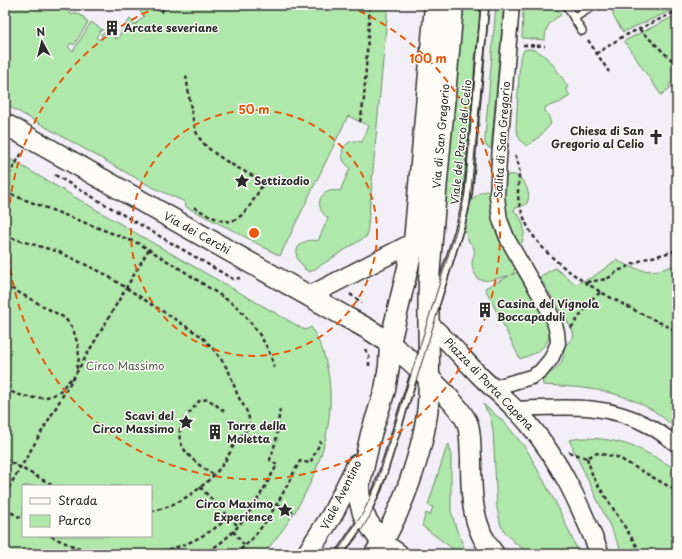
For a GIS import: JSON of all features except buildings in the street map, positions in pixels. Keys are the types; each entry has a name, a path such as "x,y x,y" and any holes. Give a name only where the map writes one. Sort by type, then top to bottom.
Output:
{"main road":[{"name":"Via di San Gregorio","path":"423,243 435,5"},
{"name":"Via di San Gregorio","path":"423,243 454,5"},
{"name":"Via dei Cerchi","path":"5,124 27,147 309,296 390,343"},
{"name":"Piazza di Porta Capena","path":"385,550 418,454 426,418 421,364 429,324 429,284 423,243"},
{"name":"Piazza di Porta Capena","path":"385,550 364,517 360,502 359,487 371,434 385,390 389,366 390,343 423,243"},
{"path":"390,343 421,364 460,411 468,425 470,441 471,491 474,507 482,536 494,554"},
{"name":"Viale Aventino","path":"307,554 332,515 371,434"}],"street":[{"name":"Salita di San Gregorio","path":"492,388 530,377 540,372 552,359 558,338 553,318 508,240 500,220 497,197 512,5"},
{"path":"510,29 516,15 523,5"},
{"path":"309,296 423,243"},
{"name":"Piazza di Porta Capena","path":"429,324 492,388 515,409 540,438 558,465 578,501 600,554"},
{"path":"515,409 576,407 605,410 617,413 652,428 677,445"}],"lane":[{"name":"Viale del Parco del Celio","path":"429,324 462,220 468,194 485,5"},
{"path":"566,5 582,31"},
{"path":"574,18 595,5"},
{"name":"Piazza di Porta Capena","path":"364,517 378,488 421,364 429,324"},
{"path":"339,554 364,517"}],"path":[{"path":"149,5 162,12 163,5"},
{"path":"360,122 364,99 370,5"},
{"path":"596,54 622,37 677,11"},
{"path":"639,29 677,65"},
{"path":"588,40 609,72"},
{"path":"522,45 545,46"},
{"path":"186,76 196,132 202,141 215,154 264,182 244,214 236,220 225,222 193,207"},
{"path":"501,134 514,152 519,165 519,203 526,222 538,242 552,257 602,292 677,331"},
{"path":"16,152 27,147"},
{"path":"5,181 27,147"},
{"path":"55,175 233,279 242,277"},
{"path":"5,192 140,244 155,252 235,305 251,322 259,334 270,354 274,368"},
{"path":"5,236 59,252 102,273 201,336 212,348 229,372 249,419 249,426 237,441 224,463 200,487 178,502 152,511"},
{"path":"587,282 607,279 618,271 644,259 672,252 677,249"},
{"path":"5,494 149,250"},
{"path":"5,285 65,318 73,329 78,345 79,358 75,375 60,391 52,396 31,398 5,390"},
{"path":"346,289 350,295 364,306"},
{"path":"567,332 593,298 602,292"},
{"path":"360,345 365,348 368,353 368,374"},
{"path":"213,474 204,469 186,452 180,440 180,430 184,420 199,401 208,399 224,411"},
{"path":"202,554 220,544 255,506 277,465 270,460 276,441 280,408"},
{"path":"235,554 246,546 255,536 277,504 300,461 310,463 321,440"},
{"path":"568,451 587,458 596,453 617,457 677,491"},
{"path":"587,458 593,478 642,554"},
{"path":"5,459 52,485"},
{"path":"200,487 238,526"},
{"path":"277,504 294,513"},
{"path":"5,509 22,518"},
{"path":"127,554 155,552 174,548 206,534 229,517"},
{"path":"233,531 246,546"},
{"path":"53,537 75,547 105,554 120,554"},
{"path":"276,554 279,551"}],"green space":[{"path":"5,5 64,5 64,9 73,15 75,12 85,18 84,20 88,22 74,45 71,43 68,47 73,51 91,22 103,30 101,30 96,37 100,40 102,37 101,34 103,33 109,34 117,39 130,19 135,25 144,16 140,12 144,7 141,5 388,5 367,236 310,272 304,269 305,267 297,258 298,248 301,244 311,240 318,241 328,218 320,208 320,198 327,192 340,191 350,168 345,163 343,158 343,149 350,142 362,142 369,126 348,116 280,256 186,207 185,202 150,186 5,104"},
{"path":"459,5 482,5 474,66 475,93 471,108 472,121 470,137 466,143 465,149 466,168 463,187 457,202 450,205 444,201"},
{"path":"496,5 504,5 491,149 485,145 485,138"},
{"path":"534,5 555,5 561,15 547,28 545,40 522,38 523,11"},
{"path":"613,5 677,5 677,8 623,32 613,16"},
{"path":"677,15 677,76 669,85 670,88 661,95 624,41"},
{"path":"524,50 535,50 546,57 568,87 566,89 570,96 559,103 545,107 545,111 548,114 551,124 539,137 527,146 523,143 516,128 520,58"},
{"name":"Circo Massimo","path":"5,156 305,330 311,327 322,349 329,376 330,404 327,432 320,459 296,510 263,554 5,554"},
{"path":"508,175 518,176 524,182 528,191 527,203 515,208 514,211 522,221 524,234 522,242 519,246 515,268 512,275 517,272 530,292 543,315 549,333 547,342 539,351 520,359 485,288 509,276 490,280 478,279 472,267 474,248 469,242 465,229 466,214 472,201 481,193 487,191 493,192"},
{"path":"616,260 631,267 654,271 661,270 677,263 677,429 651,409 622,396 583,388 543,385 542,378 559,366 563,359 564,347 574,336 572,329 539,277 555,268 576,284 593,277"},
{"path":"483,404 505,423 527,450 559,509 579,554 530,554 514,542 501,526 497,508 493,430 490,416"},
{"path":"581,438 609,440 632,446 677,470 677,554 623,554 569,440"},
{"path":"449,444 451,453 451,511 457,531 467,554 460,554 422,526 426,513 430,515 433,507 428,505 447,446"}],"tram line":[{"path":"336,554 363,513 377,483 460,218 465,193 481,5"},
{"path":"344,554 358,536 371,514 388,471 469,211 489,5"}],"place":[{"name":"Arcate severiane","path":"112,28"},
{"name":"Chiesa di San Gregorio al Celio","path":"656,137"},
{"name":"Settizodio","path":"242,181"},
{"name":"Casina del Vignola Boccapaduli","path":"485,310"},
{"name":"Scavi del Circo Massimo","path":"186,422"},
{"name":"Torre della Moletta","path":"215,432"},
{"name":"Circo Maximo Experience","path":"285,510"}]}
